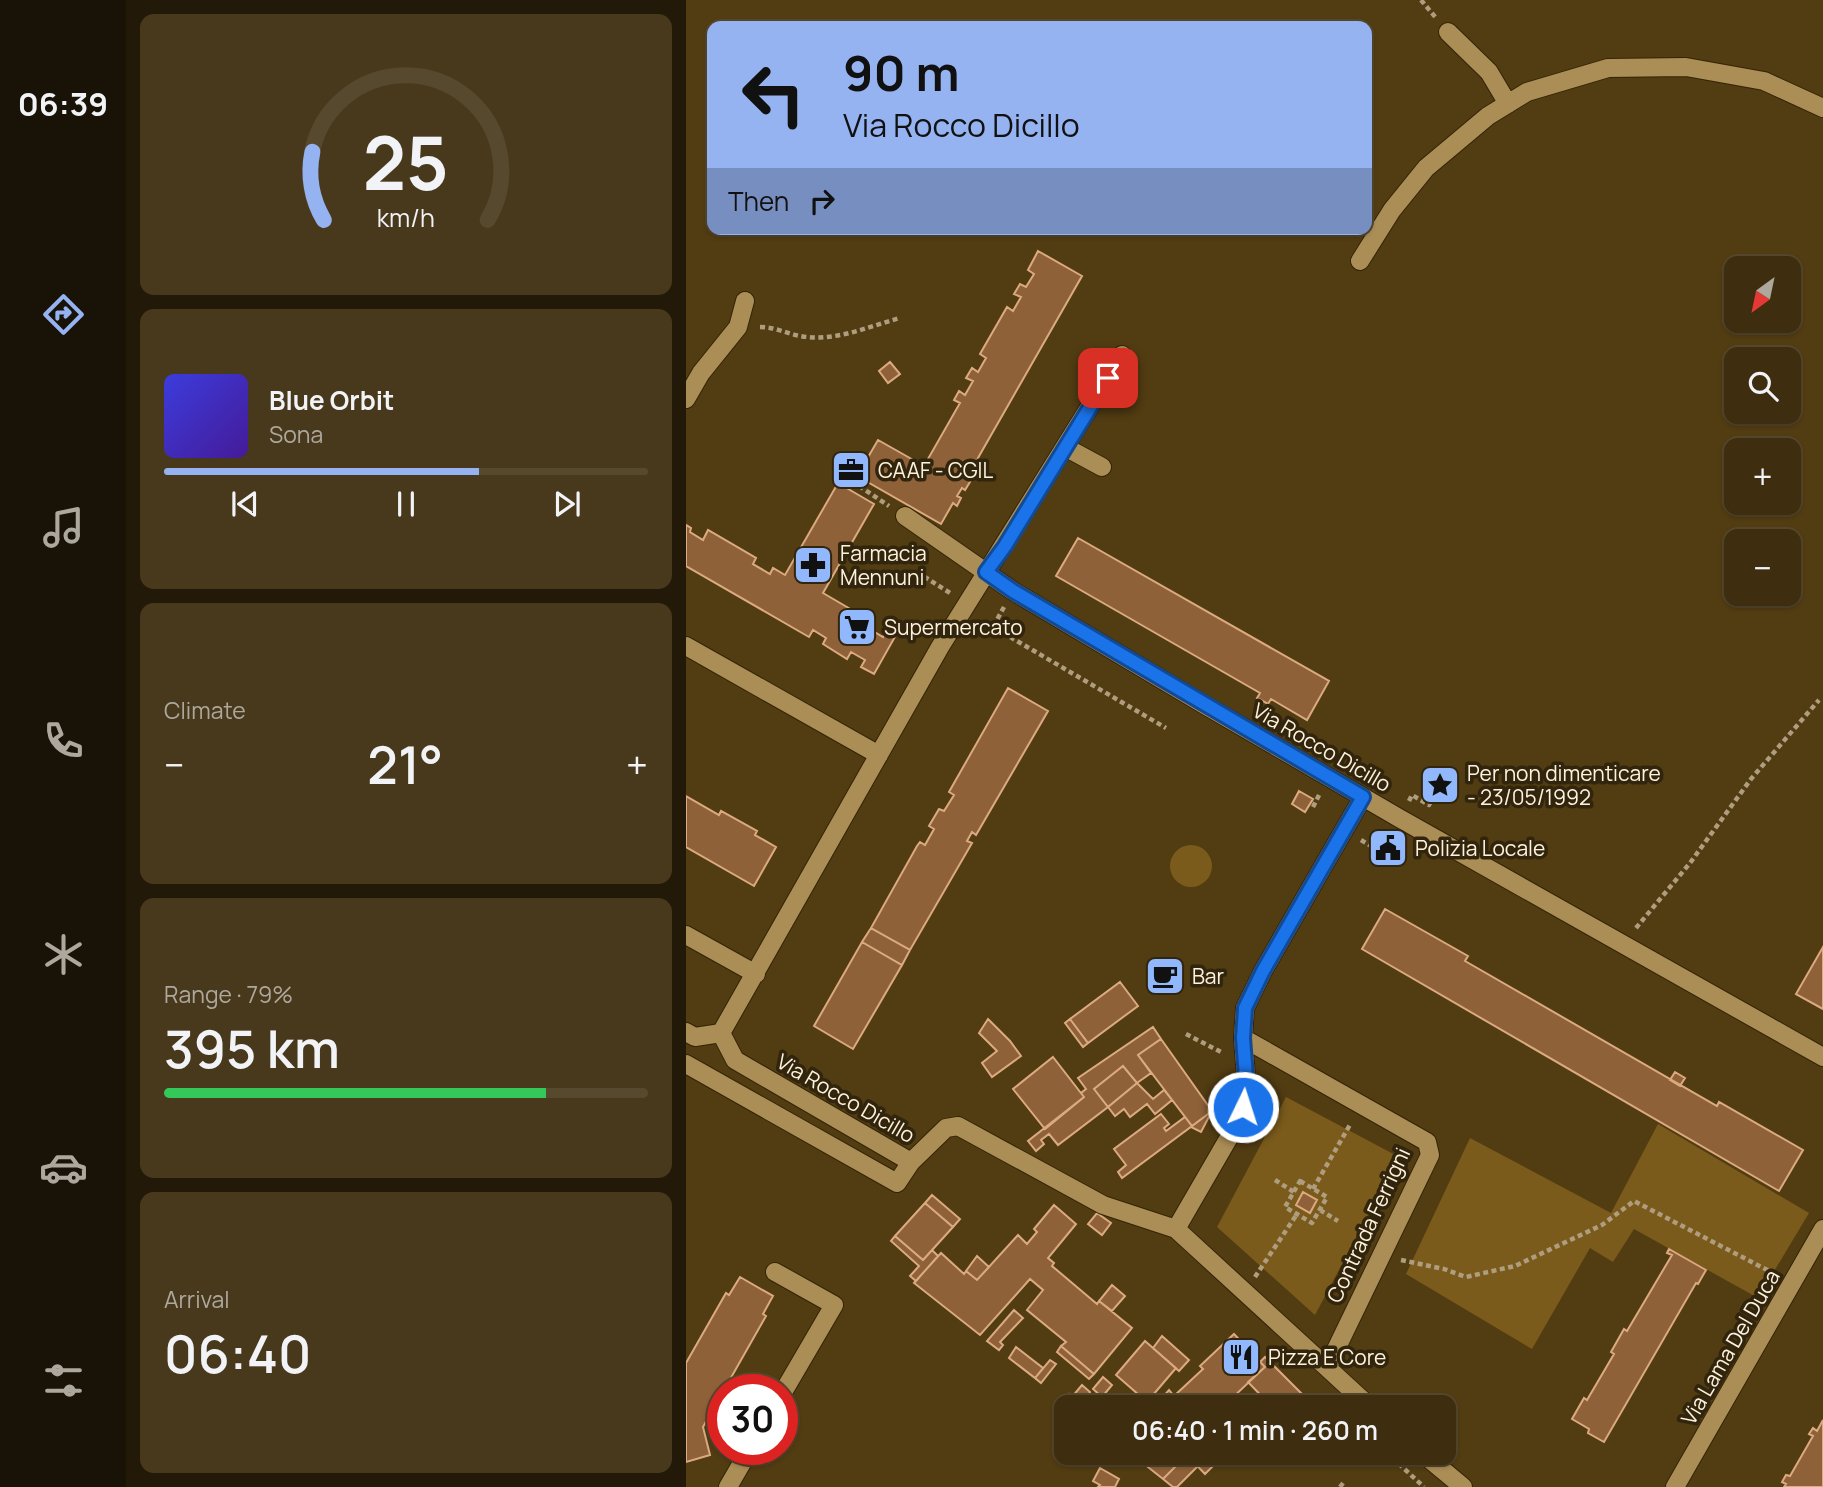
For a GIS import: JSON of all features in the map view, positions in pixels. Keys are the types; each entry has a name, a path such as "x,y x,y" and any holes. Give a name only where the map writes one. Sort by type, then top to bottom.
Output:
{"street":[{"path":"1448,32 1489,72 1508,104"},
{"path":"1360,261 1392,210 1426,168 1489,117 1527,92 1608,68 1686,67 1764,81 1823,108"},
{"path":"686,399 701,373 738,327 745,301"},
{"path":"686,1032 695,1037 721,1033 986,572 1005,546 1122,355"},
{"path":"1065,447 1102,467"},
{"name":"Via Rocco Dicillo","path":"905,516 1013,591 1363,797 1823,1057"},
{"path":"686,646 879,755"},
{"path":"1176,1229 1231,1134 1243,1107 1245,1008 1263,971 1363,797"},
{"path":"686,935 756,974"},
{"name":"Via Rocco Dicillo","path":"686,1063 897,1183 911,1162 735,1060 721,1033"},
{"name":"Contrada Ferrigni","path":"1243,1038 1427,1142 1430,1155 1379,1255 1328,1366"},
{"path":"911,1162 946,1128 958,1126 1103,1205 1176,1229 1358,1395"},
{"name":"Via Lama Del Duca","path":"1675,1487 1823,1229"},
{"path":"775,1272 834,1305 794,1374"},
{"path":"728,1487 741,1465"},
{"path":"1436,1465 1462,1487"}],"path":[{"path":"738,327 773,327 806,337 834,337 900,318"},
{"path":"852,481 905,516"},
{"path":"1013,591 993,627 1166,728"},
{"path":"1623,944 1690,863 1751,779 1819,700"},
{"path":"1429,805 1437,790"},
{"path":"1186,1034 1245,1064"},
{"path":"1313,1189 1362,1104"},
{"path":"1350,1123 1362,1130"},
{"path":"1275,1181 1294,1192"},
{"path":"1300,1181 1327,1197 1312,1223 1285,1207 1294,1192 1300,1181"},
{"path":"1379,1255 1444,1269 1466,1278 1516,1266 1602,1225 1634,1200 1793,1283"},
{"path":"1320,1210 1338,1222"},
{"path":"1245,1292 1297,1214"}],"shaded area":[{"path":"1191,845 1206,851 1212,866 1206,881 1191,887 1176,881 1170,866 1176,851"},
{"path":"1286,1097 1399,1157 1315,1315 1217,1227"},
{"path":"1658,1124 1809,1213 1758,1298 1634,1229 1613,1262 1590,1248 1532,1349 1406,1274 1470,1138 1611,1213"}],"building":[{"path":"1038,251 1082,276 978,458 977,461 981,463 978,469 974,466 969,475 973,477 965,490 962,488 957,496 961,498 957,506 953,503 941,524 857,476 878,440 924,466 960,403 954,400 959,391 965,395 973,381 966,378 972,368 978,372 986,358 980,354 1007,307 1013,311 1021,297 1014,294 1020,284 1026,287 1034,274 1028,270"},
{"path":"890,362 900,374 888,383 879,371"},
{"path":"838,483 874,504 823,593 864,617 860,623 883,637 887,630 896,635 874,674 861,667 865,660 851,652 847,659 823,644 826,638 813,630 809,637 686,566 686,525 691,528 690,532 703,540 708,530 756,558 753,564 770,574 773,568 785,575"},
{"path":"1078,538 1329,681 1307,720 1271,699 1268,704 1257,698 1260,693 1056,576"},
{"path":"1008,688 1048,711 976,835 972,832 967,841 972,843 910,950 871,928 917,846 920,842 925,845 934,829 929,826 939,809 944,811 954,795 949,792"},
{"path":"1299,791 1313,799 1305,812 1292,804"},
{"path":"686,796 719,815 721,811 757,831 755,835 776,847 754,886 686,847"},
{"path":"1385,909 1468,956 1465,961 1717,1106 1719,1102 1803,1150 1779,1191 1362,949"},
{"path":"871,928 910,950 902,965 862,942"},
{"path":"862,942 902,965 853,1049 814,1026"},
{"path":"1823,947 1823,1009 1796,994"},
{"path":"1120,982 1138,1006 1088,1043 1070,1019"},
{"path":"988,1019 1021,1056 992,1077 982,1063 997,1051 979,1033"},
{"path":"1070,1019 1088,1043 1083,1047 1065,1023"},
{"path":"1153,1027 1161,1039 1138,1055 1151,1073 1137,1083 1123,1066 1094,1089 1108,1107 1058,1145 1049,1134 1041,1140 1044,1144 1036,1151 1028,1141 1084,1097 1081,1093 1086,1089 1078,1078"},
{"path":"1161,1039 1212,1111 1192,1126 1138,1055"},
{"path":"1053,1057 1084,1097 1045,1129 1013,1089"},
{"path":"1123,1066 1137,1083 1108,1107 1094,1089"},
{"path":"1675,1072 1685,1078 1680,1086 1670,1080"},
{"path":"1137,1083 1153,1099 1164,1090 1172,1100 1155,1114 1147,1104 1130,1117 1124,1109 1115,1116 1108,1107"},
{"path":"1212,1111 1201,1132 1191,1127 1192,1126"},
{"path":"1161,1114 1169,1124 1164,1128 1166,1131 1185,1117 1192,1126 1122,1178 1118,1172 1126,1165 1114,1149"},
{"path":"1303,1192 1317,1200 1310,1213 1296,1205"},
{"path":"932,1195 960,1219 953,1227 925,1203"},
{"path":"925,1203 953,1227 923,1260 895,1236"},
{"path":"1054,1205 1076,1224 1048,1258 1054,1263 1052,1266 1097,1304 1099,1301 1132,1328 1094,1374 1061,1346 1066,1342 1027,1310 1043,1290 1030,1279 980,1335 914,1283 941,1253 964,1274 966,1271 977,1280 1018,1235 1027,1244 1037,1232 1034,1229"},
{"path":"1097,1213 1111,1223 1102,1235 1088,1224"},
{"path":"895,1236 923,1260 932,1250 938,1256 916,1281 910,1276 919,1266 891,1241"},
{"path":"1669,1249 1706,1270 1604,1442 1572,1419 1584,1398 1587,1400 1614,1354 1611,1352 1624,1329 1627,1331 1672,1255 1667,1253"},
{"path":"977,1256 989,1267 977,1280 966,1271"},
{"path":"740,1277 773,1296 763,1314 766,1316 733,1374 707,1374 707,1420 703,1427 707,1456 686,1462 686,1363 726,1293 729,1295"},
{"path":"1112,1285 1125,1296 1112,1311 1099,1301"},
{"path":"1014,1310 1023,1318 1000,1342 1003,1345 999,1350 987,1341"},
{"path":"1234,1334 1265,1367 1235,1395 1175,1395 1203,1369 1200,1366"},
{"path":"1162,1336 1189,1360 1179,1371 1153,1348"},
{"path":"1145,1341 1176,1368 1153,1395 1139,1395 1116,1375"},
{"path":"1061,1346 1094,1374 1089,1379 1057,1352"},
{"path":"1016,1347 1043,1368 1035,1378 1009,1358"},
{"path":"1265,1357 1303,1395 1260,1395 1248,1382 1265,1367 1260,1362"},
{"path":"1050,1360 1056,1364 1041,1383 1035,1378"},
{"path":"1103,1377 1112,1385 1104,1395 1093,1389"},
{"path":"1082,1385 1090,1392 1088,1395 1074,1395"},
{"path":"1823,1420 1823,1487 1784,1487 1786,1484 1782,1482 1786,1475 1790,1476 1813,1436 1809,1434 1813,1428 1817,1431"},
{"path":"1145,1465 1177,1465 1163,1479"},
{"path":"1177,1465 1198,1466 1177,1487 1163,1479"},
{"path":"1196,1465 1214,1465 1205,1474"},
{"path":"1100,1468 1119,1479 1115,1487 1098,1487 1100,1485 1093,1481"}],"place":[{"name":"CAAF - CGIL","path":"851,470"},
{"name":"Farmacia Mennuni","path":"813,565"},
{"name":"Supermercato","path":"857,627"},
{"name":"Per non dimenticare - 23/05/1992","path":"1440,785"},
{"name":"Polizia Locale","path":"1388,848"},
{"name":"Bar","path":"1165,976"},
{"name":"Pizza E Core","path":"1241,1357"}],"route":[{"path":"1108,378 1005,546 986,572 1013,591 1363,797 1263,971 1245,1008 1243,1038 1246,1077 1243,1107"}]}
